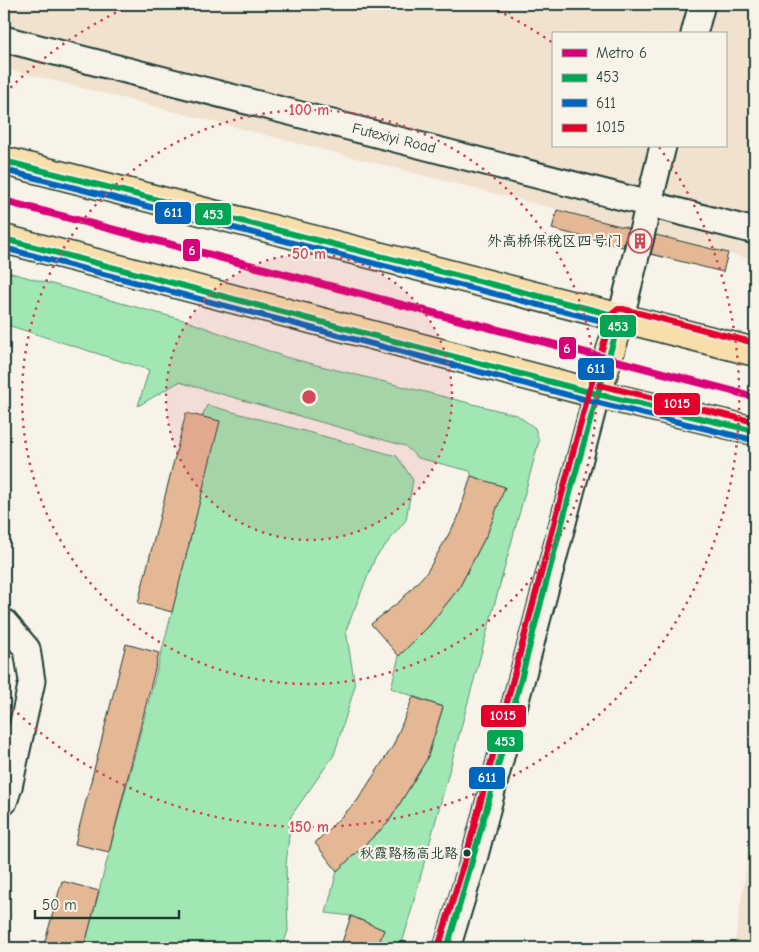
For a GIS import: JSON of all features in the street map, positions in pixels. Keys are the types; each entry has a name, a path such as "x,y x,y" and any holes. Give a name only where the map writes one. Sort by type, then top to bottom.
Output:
{"main road":[{"path":"4,161 755,352"},
{"path":"4,240 597,394 755,431"},
{"path":"597,394 621,317"}],"street":[{"path":"695,32 702,4"},
{"name":"Futexiyi Road","path":"4,39 648,202 755,231"},
{"path":"621,317 662,148"},
{"path":"447,948 474,859 597,394"},
{"path":"4,622 27,649 32,681 4,802"}],"shaded area":[{"path":"4,4 755,4 755,260 4,68"},
{"path":"755,817 755,948 734,948 752,830"}],"green space":[{"path":"4,271 187,321 285,357 517,415 535,428 539,441 401,948 377,948 384,930 351,916 326,913 337,871 388,823 427,759 443,707 391,688 399,656 428,627 459,588 488,532 470,471 418,458 405,446 179,382 138,406 149,370 4,324"},
{"path":"207,405 397,456 413,480 406,520 375,558 346,630 355,686 334,755 291,816 286,865 288,931 282,948 84,948 172,612 202,417"}],"building":[{"path":"557,210 628,228 623,247 552,229"},
{"path":"656,235 728,253 723,272 651,254"},
{"path":"186,413 220,421 172,612 138,603"},
{"path":"471,476 505,487 488,532 459,588 428,627 399,656 371,624 400,601 427,572 458,518"},
{"path":"126,644 159,653 109,852 75,844"},
{"path":"413,697 443,707 427,759 388,823 337,871 315,843 357,801 393,746"},
{"path":"62,881 99,891 84,948 43,948"},
{"path":"351,916 384,930 377,948 340,948"}],"metro line":[{"name":"6","path":"4,201 755,397"}],"transit line":[{"name":"453","path":"4,161 621,317 575,474 492,790 447,948"},
{"name":"611","path":"4,170 610,323 589,392 466,857 439,945"},
{"name":"453","path":"4,239 597,394 755,431"},
{"name":"611","path":"4,248 595,402 753,440"},
{"name":"1015","path":"439,945 466,857 589,392 613,313 618,309 623,309 755,343"},
{"name":"1015","path":"599,385 755,422"}],"place":[{"name":"外高桥保税区四号门","path":"640,241"},
{"name":"秋霞路杨高北路","path":"467,853"}]}
